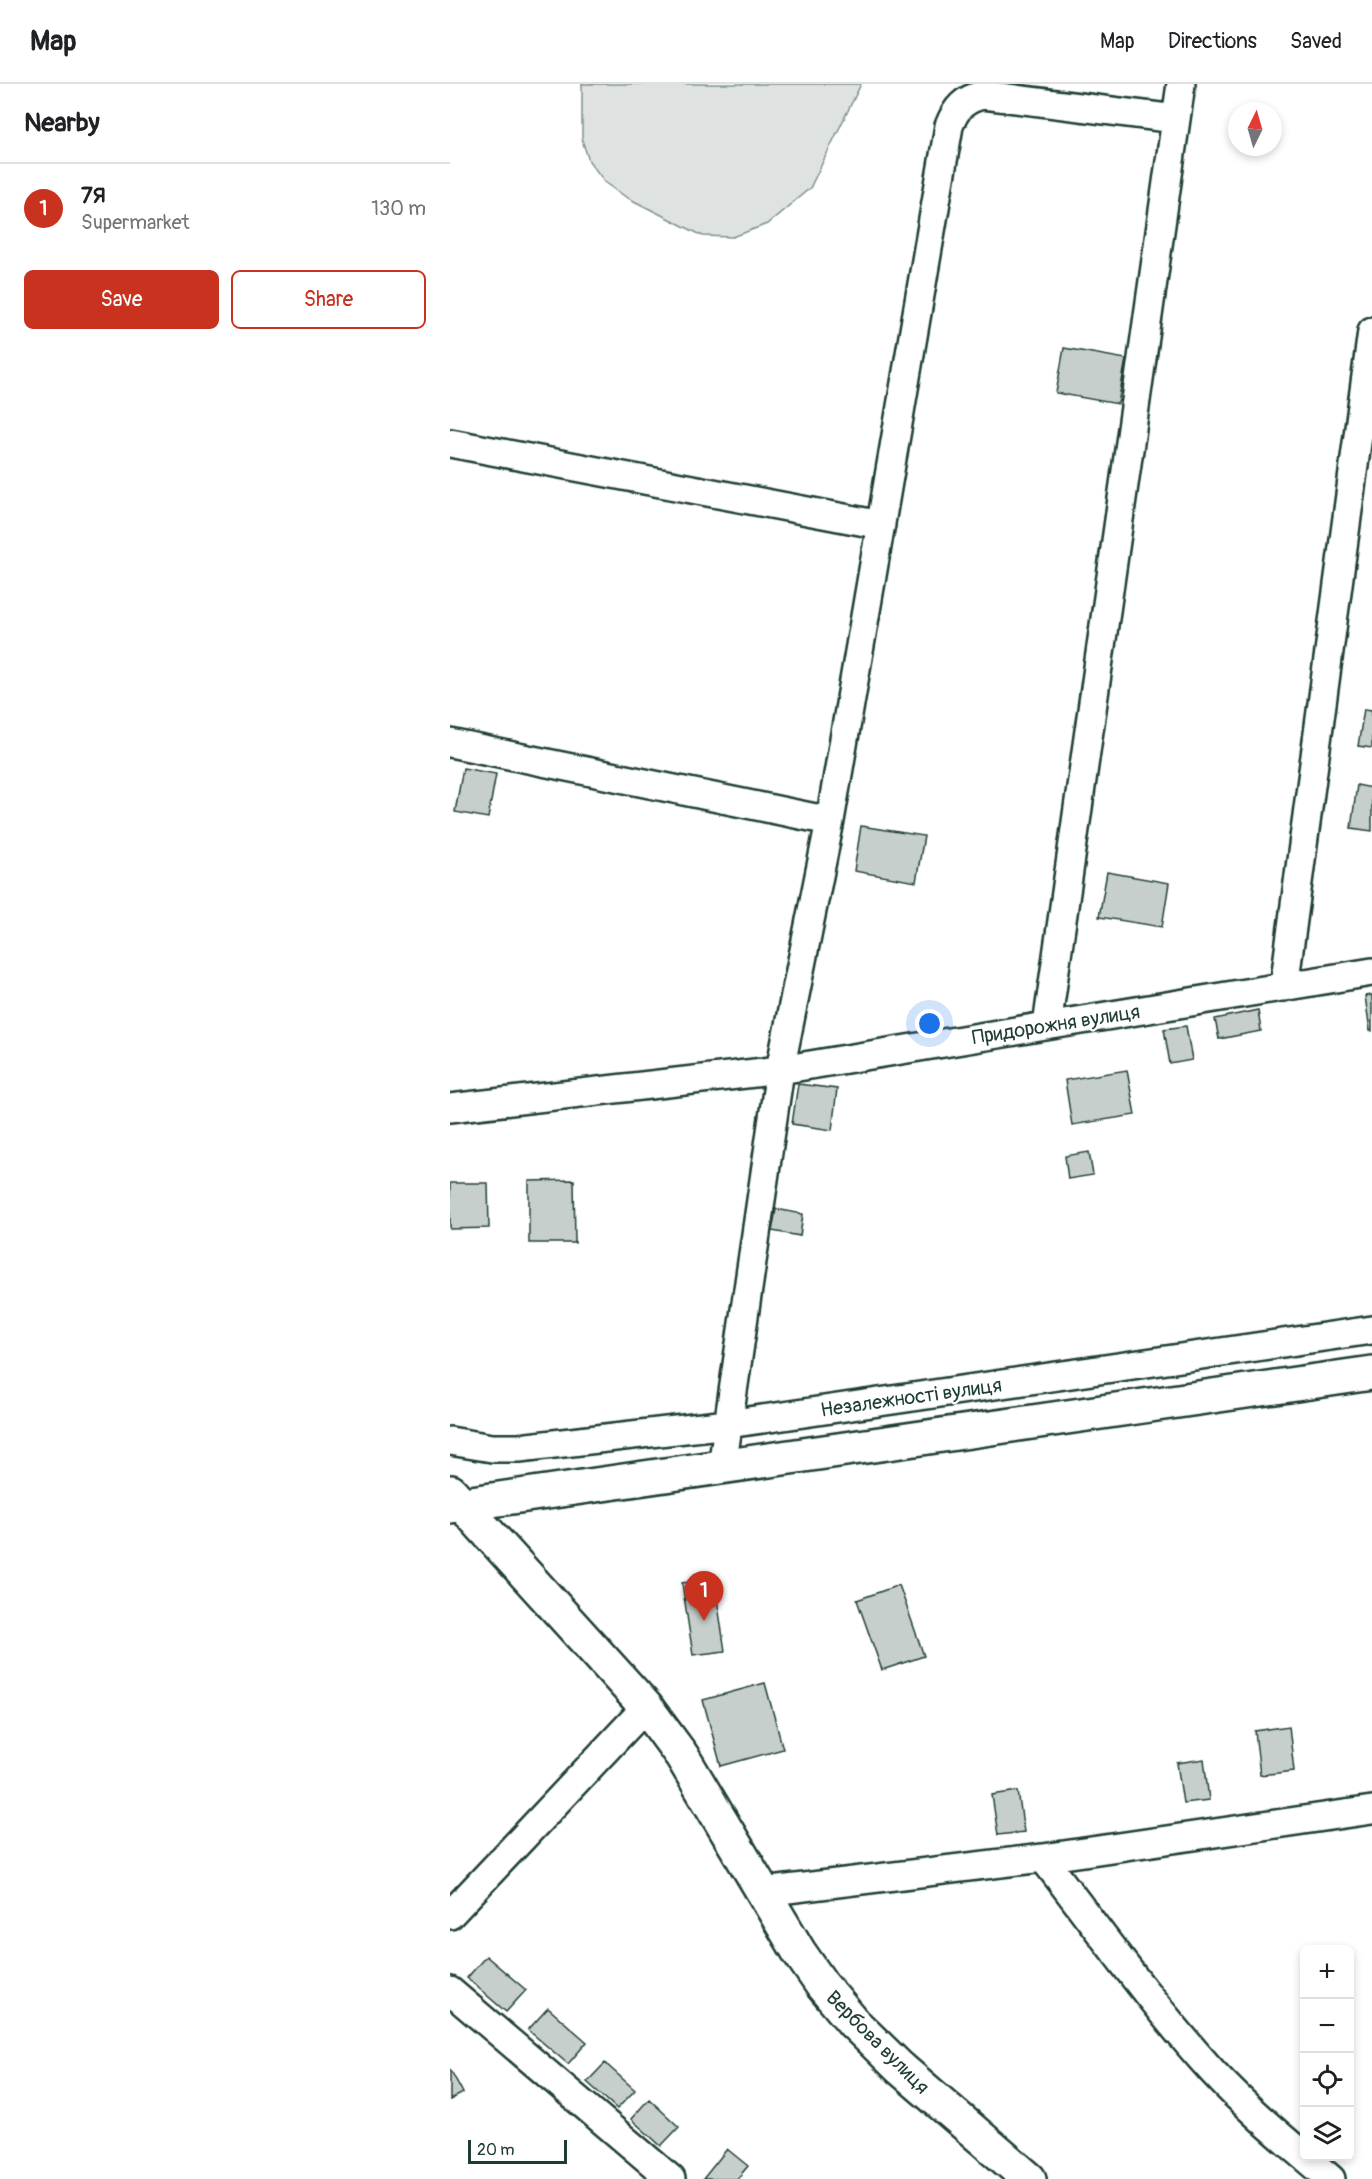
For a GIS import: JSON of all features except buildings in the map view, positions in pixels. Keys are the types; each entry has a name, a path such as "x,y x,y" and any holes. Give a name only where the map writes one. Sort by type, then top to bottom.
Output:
{"main road":[{"path":"454,1500 722,1467 1372,1373"},
{"name":"Вербова вулиця","path":"454,1500 646,1707 682,1756 799,1952 822,1985 854,2023 900,2068 1029,2179"}],"street":[{"path":"1047,1026 1181,84"},
{"path":"722,1467 780,1070 830,821 947,138 954,113 971,98 983,95 1176,119"},
{"path":"1284,987 1372,331"},
{"path":"450,443 881,525"},
{"path":"450,743 830,821"},
{"name":"Придорожня вулиця","path":"450,1108 780,1070 1372,972"},
{"name":"Незалежності вулиця","path":"450,1441 492,1448 519,1448 728,1424 1372,1330"},
{"path":"450,1915 646,1707"},
{"path":"763,1892 1043,1858 1372,1810"},
{"path":"1043,1858 1180,2035 1215,2074 1256,2114 1331,2179"},
{"path":"450,1991 671,2179"}],"shaded area":[{"path":"582,84 861,84 810,188 767,224 733,237 703,236 626,197 605,182 589,161 582,140"}],"place":[{"name":"7Я","path":"704,1621"}]}
